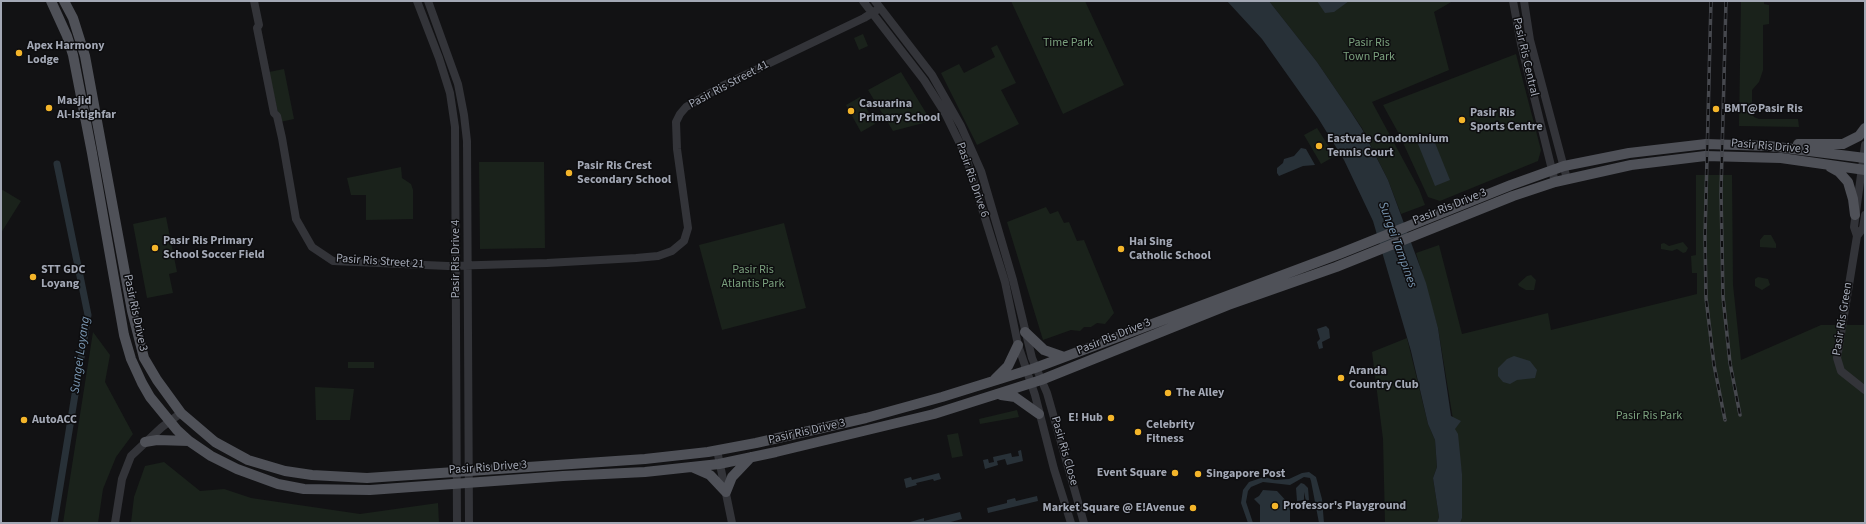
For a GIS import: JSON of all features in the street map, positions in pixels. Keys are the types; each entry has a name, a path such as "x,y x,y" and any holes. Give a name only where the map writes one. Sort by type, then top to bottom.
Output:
{"main road":[{"name":"Pasir Ris Drive 3","path":"51,1 67,36 73,55 124,335 129,353 142,383 169,421 189,441 211,456 237,469 278,484 304,489 370,490 469,482 645,472 719,464 897,424 1031,384 1228,305 1380,250 1513,196 1555,182 1632,165 1706,156 1781,158 1863,170"},
{"name":"Pasir Ris Drive 3","path":"64,1 73,18 85,56 139,339 144,358 180,413 216,442 248,460 285,471 312,475 367,478 645,459 717,450 866,418 1031,369 1564,166 1629,153 1706,144 1775,146 1864,158"},
{"path":"1775,146 1802,144 1843,144 1860,136 1865,128"},
{"path":"1828,166 1839,172 1848,182 1860,215"},
{"path":"1408,226 1413,230 1412,237"},
{"path":"1025,332 1044,350 1064,357"},
{"path":"992,381 1008,366 1018,345"},
{"path":"997,394 1015,397 1039,414"},
{"path":"145,442 157,440 189,441"},
{"path":"691,467 710,475 726,492 732,477 751,457"}],"street":[{"name":"Pasir Ris Street 21","path":"254,1 259,25 262,27 278,108 278,116 296,219 312,247 333,261 456,266 467,265"},
{"name":"Pasir Ris Drive 4","path":"417,1 439,58 450,93 454,117 456,155 457,523"},
{"name":"Pasir Ris Drive 4","path":"428,1 452,64 464,115 467,140 469,523"},
{"name":"Pasir Ris Drive 6","path":"862,1 924,80 946,113 959,140 971,170 1005,282 1018,345 1031,369 1041,380"},
{"name":"Pasir Ris Central","path":"1513,1 1521,44 1555,182"},
{"name":"Pasir Ris Central","path":"1524,1 1530,40 1567,179"},
{"name":"Pasir Ris Street 41","path":"467,265 636,258 658,256 672,251 684,241 688,228 677,149 676,122 680,114 690,105 724,85 872,13 877,4"},
{"name":"Pasir Ris Drive 6","path":"877,4 932,75 982,171 1013,280 1025,332 1031,369 1031,384"},
{"name":"Pasir Ris Green","path":"1865,145 1860,215 1854,227 1857,236 1837,358 1841,371 1865,390"},
{"name":"Pasir Ris Close","path":"1041,380 1047,393 1084,523"},
{"name":"Pasir Ris Close","path":"1031,384 1071,523"},
{"path":"115,523 122,479 131,456 145,442 180,413"},
{"path":"717,450 732,523"},
{"path":"1051,457 1064,454"}],"green space":[{"name":"Time Park","path":"1011,1 1085,1 1124,85 1063,114"},
{"name":"Pasir Ris Town Park","path":"1269,1 1453,1 1434,12 1449,70 1372,102 1419,189 1425,205 1401,214 1388,180 1362,128 1317,62"},
{"path":"1741,1 1764,1 1764,4 1769,5 1769,24 1763,25 1763,70 1759,82 1752,90 1752,114 1754,117 1759,119 1798,119 1799,127 1739,126"},
{"path":"863,34 868,46 859,50 854,38"},
{"path":"997,45 1016,83 1001,90 1019,124 977,145 941,73 959,64 964,73 995,57 991,48"},
{"name":"Pasir Ris Sports Centre","path":"1516,54 1541,150 1538,161 1440,201 1428,197 1399,134 1383,105"},
{"path":"284,69 294,119 280,122 269,72"},
{"path":"901,72 931,121 893,131 868,90"},
{"path":"860,97 875,124 861,132 846,105"},
{"name":"Eastvale Condominium Tennis Court","path":"1317,128 1335,156 1321,164 1304,135"},
{"path":"479,162 544,162 545,248 480,249"},
{"path":"401,167 402,178 411,184 413,190 413,219 366,220 366,195 351,195 347,178"},
{"name":"Pasir Ris Park","path":"1696,175 1732,175 1733,285 1741,360 1821,325 1865,325 1865,523 1460,523 1462,518 1462,474 1438,328 1416,253 1439,245 1462,334 1548,313 1551,330 1697,294 1697,273 1692,273 1691,256 1696,255"},
{"path":"1,189 21,201 1,233"},
{"path":"1046,207 1050,214 1058,211 1064,223 1069,222 1077,241 1084,240 1114,313 1105,324 1097,323 1091,327 1084,327 1080,331 1071,330 1043,340 1007,222"},
{"name":"Pasir Ris Primary School Soccer Field","path":"166,217 177,272 169,274 173,293 147,298 133,224"},
{"name":"Pasir Ris Atlantis Park","path":"784,223 806,308 722,330 699,245"},
{"path":"1764,235 1771,235 1776,244 1776,248 1760,247 1760,240"},
{"path":"1683,242 1688,248 1686,252 1683,253 1677,249 1672,251 1661,249 1661,244 1664,243 1669,246"},
{"path":"1531,275 1536,280 1534,290 1526,290 1519,286 1518,284 1527,276"},
{"path":"1758,277 1768,279 1770,285 1762,290 1755,286 1755,279"},
{"path":"93,332 110,355 105,382 133,434 116,457 103,489 98,523 63,523"},
{"path":"1407,338 1428,424 1435,440 1437,467 1433,478 1439,517 1437,523 1385,523 1383,439 1372,352"},
{"path":"348,362 374,362 374,368 348,368"},
{"path":"315,387 354,389 350,420 316,420"},
{"path":"1017,410 1019,417 980,424 979,419"},
{"path":"958,433 963,456 952,458 947,435"},
{"path":"164,462 200,491 224,489 251,498 360,514 438,503 439,523 131,523 134,497 145,466"}],"water":[{"name":"Sungei Tampines","path":"1227,1 1269,1 1317,62 1349,109 1362,129 1388,180 1426,283 1438,328 1451,416 1461,421 1455,429 1458,434 1462,474 1462,518 1460,523 1437,523 1439,517 1433,478 1437,467 1435,440 1428,424 1411,351 1373,221 1344,160 1318,118 1262,39"},
{"path":"1317,1 1349,1 1334,12 1325,13"},
{"path":"1431,133 1450,180 1435,186 1416,139"},
{"path":"1301,148 1306,149 1315,165 1303,166 1279,176 1277,173 1277,168 1283,163 1284,159 1294,156"},
{"path":"1326,326 1329,329 1330,338 1322,342 1323,348 1319,349 1317,342 1320,339 1317,329"},
{"path":"1514,356 1530,361 1537,370 1535,378 1517,380 1510,384 1503,382 1498,376 1498,368 1507,359"},
{"path":"1021,450 1023,461 1007,465 1005,459 997,461 998,465 985,469 983,460 988,459 989,463 994,462 993,457 1011,453 1012,457 1019,456 1018,451"},
{"path":"1309,472 1316,477 1322,499 1324,523 1319,523 1310,478 1304,477 1290,485 1263,482 1251,487 1248,491 1246,502 1253,523 1248,523 1241,503 1243,490 1249,482 1264,477 1275,480 1289,479 1302,473"},
{"path":"939,473 941,479 934,481 933,479 916,483 917,485 906,488 904,479 911,477 912,480"},
{"path":"1301,483 1308,488 1309,500 1306,501 1304,492 1304,500 1297,501 1296,488"},
{"name":"Professor's Playground","path":"1263,490 1277,491 1290,505 1290,523 1260,523 1260,505 1254,499 1259,496"},
{"path":"1037,496 1038,501 988,513 987,508 1007,503 1007,500 1015,498 1016,501"},
{"path":"960,512 962,519 947,523 910,523 924,518 924,521"}],"waterway":[{"name":"Sungei Loyang","path":"54,523 88,315 57,164"}],"railway":[{"path":"1711,1 1705,236 1706,298 1714,365 1725,420"},
{"path":"1726,1 1721,192 1723,297 1730,363 1740,415"}],"place":[{"name":"Apex Harmony Lodge","path":"19,53"},
{"name":"Masjid Al-Istighfar","path":"49,108"},
{"name":"BMT@Pasir Ris","path":"1716,109"},
{"name":"Casuarina Primary School","path":"851,111"},
{"name":"Pasir Ris Sports Centre","path":"1462,120"},
{"name":"Eastvale Condominium Tennis Court","path":"1319,146"},
{"name":"Pasir Ris Crest Secondary School","path":"569,173"},
{"name":"Pasir Ris Primary School Soccer Field","path":"155,248"},
{"name":"Hai Sing Catholic School","path":"1121,249"},
{"name":"STT GDC Loyang","path":"33,277"},
{"name":"Aranda Country Club","path":"1341,378"},
{"name":"The Alley","path":"1168,393"},
{"name":"E! Hub","path":"1111,418"},
{"name":"AutoACC","path":"24,420"},
{"name":"Celebrity Fitness","path":"1138,432"},
{"name":"Event Square","path":"1175,473"},
{"name":"Singapore Post","path":"1198,474"},
{"name":"Professor's Playground","path":"1275,506"},
{"name":"Market Square @ E!Avenue","path":"1193,508"}]}
